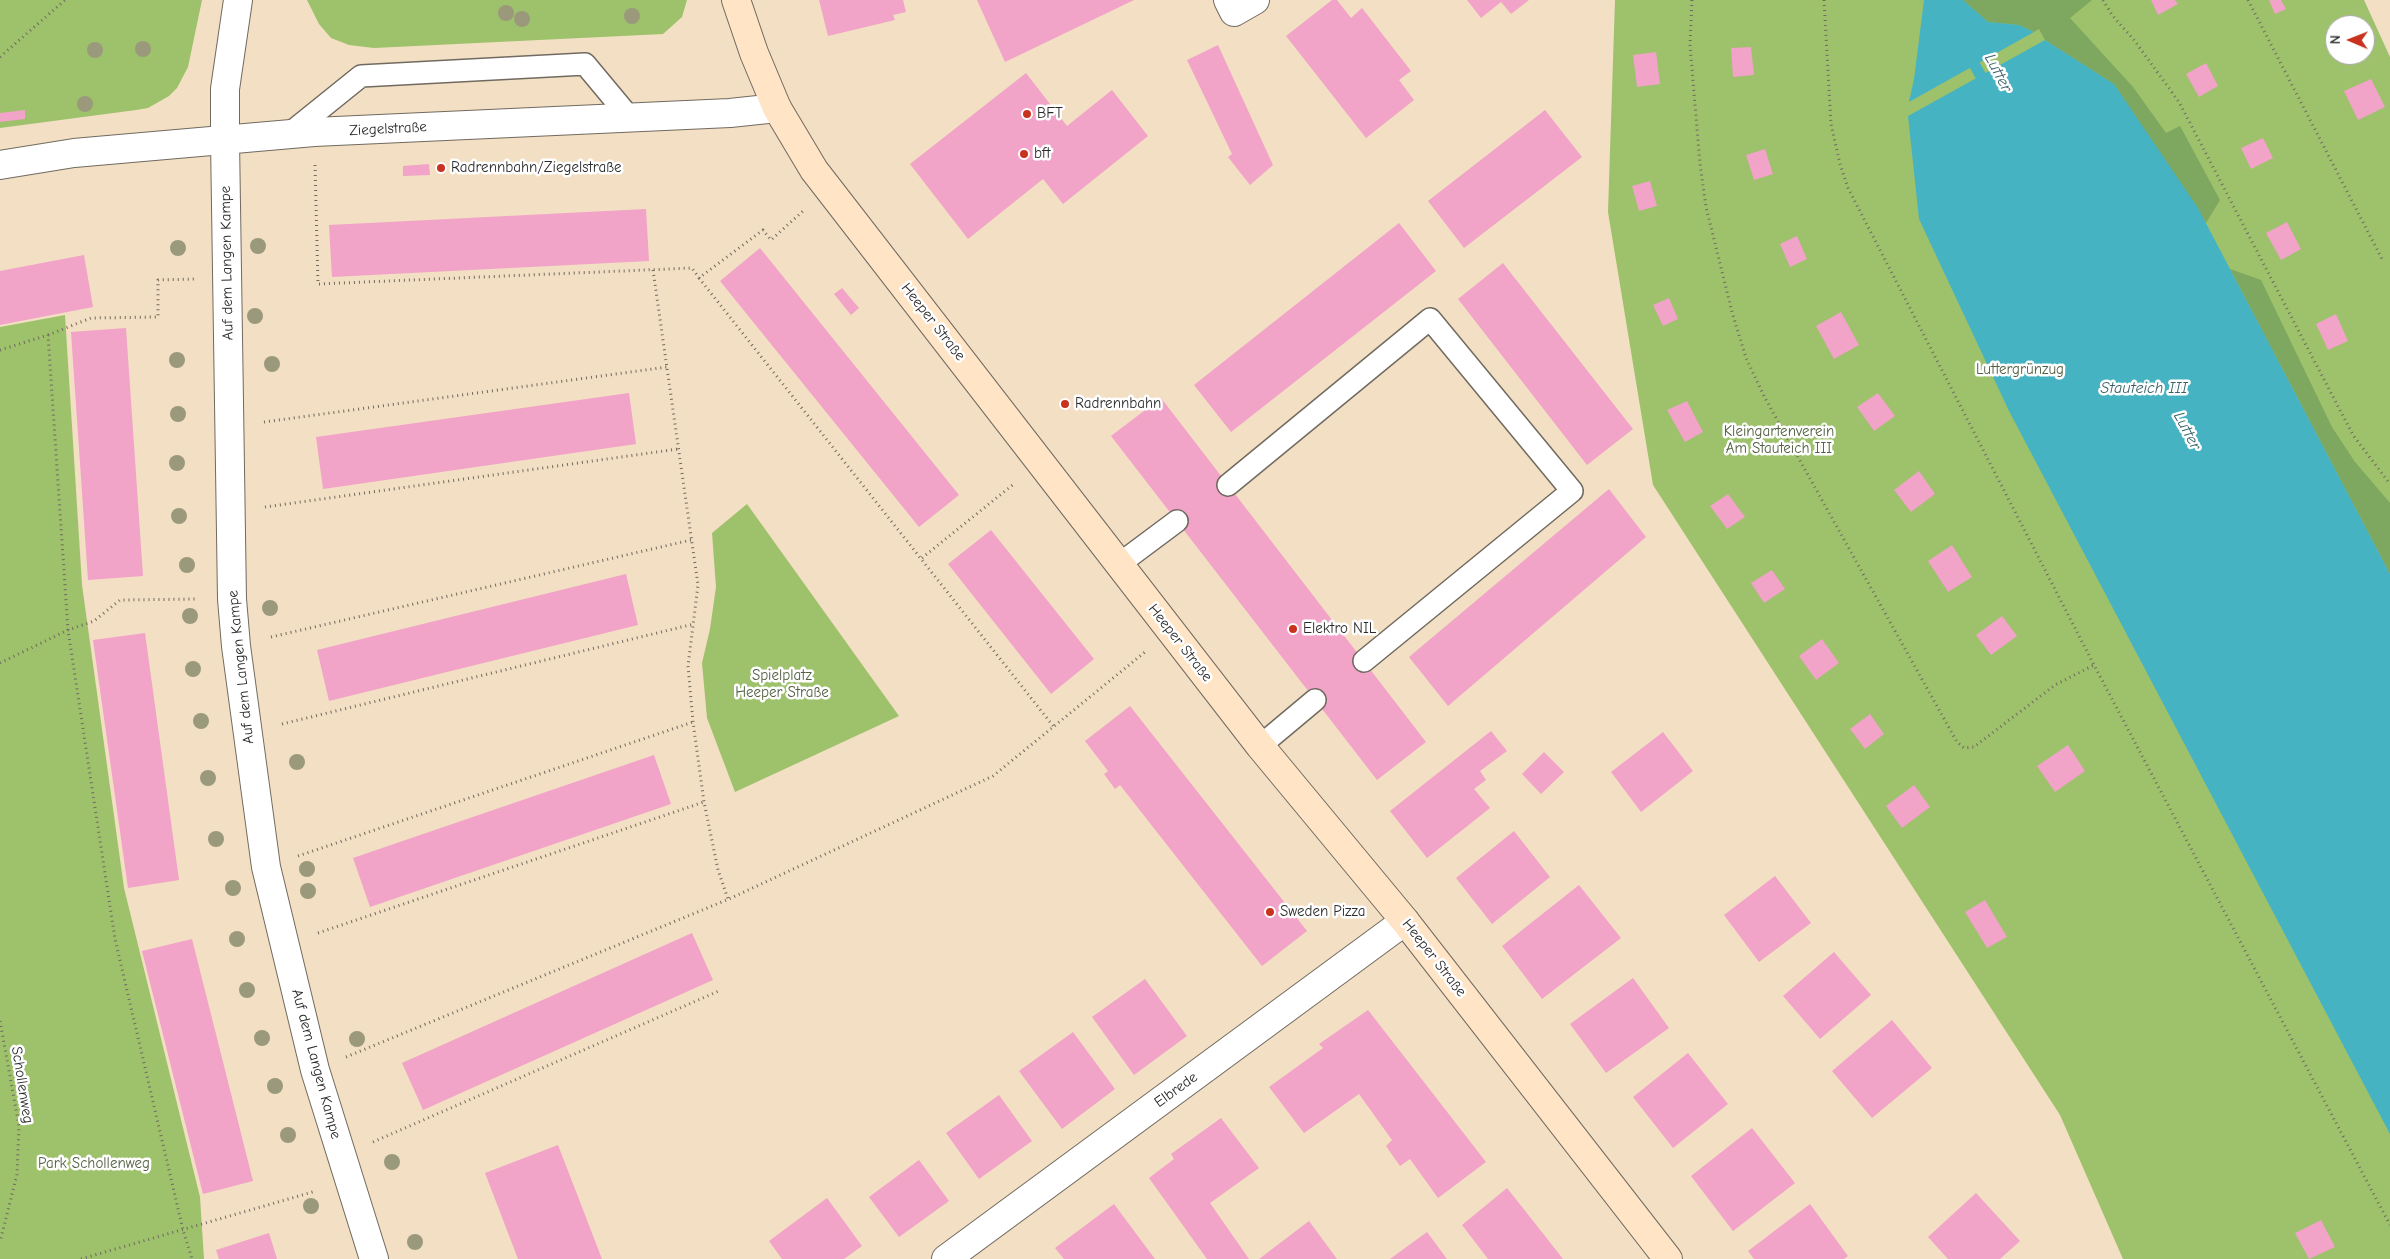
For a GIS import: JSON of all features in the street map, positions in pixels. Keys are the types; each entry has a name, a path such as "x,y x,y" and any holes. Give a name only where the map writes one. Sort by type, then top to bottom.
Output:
{"main road":[{"name":"Heeper Straße","path":"736,0 754,53 777,108 814,170 1041,462 1118,565 1260,746 1405,921 1668,1259"}],"street":[{"name":"Auf dem Langen Kampe","path":"238,0 226,90 225,140 231,427 232,599 236,646 266,867 315,1070 344,1169 374,1259"},
{"path":"1228,0 1234,12 1255,0"},
{"name":"Ziegelstraße","path":"0,165 74,154 301,133 730,113 777,108"},
{"name":"Elbrede","path":"946,1259 1405,921"}],"lane":[{"path":"301,133 361,76 585,64 630,118"},
{"path":"1228,485 1430,318 1572,491 1364,661"},
{"path":"1118,565 1177,521"},
{"path":"1260,746 1315,700"}],"path":[{"path":"0,57 64,0"},
{"path":"1692,0 1690,45 1700,164 1705,198 1732,312 1746,358 1765,398 1957,742 1964,748 1974,747 2055,686 2094,665"},
{"path":"1824,0 1831,124 1840,164 1848,188 2094,665 2390,1225"},
{"path":"2103,0 2112,15 2134,40 2179,102 2353,436 2390,484"},
{"path":"2248,0 2382,259"},
{"path":"301,133 318,284 692,268 1054,726"},
{"path":"699,278 763,230 771,240 829,187"},
{"path":"653,270 698,585 688,666 693,722 704,802 718,870 728,899"},
{"path":"0,350 48,335 91,318 158,317 158,280 228,279"},
{"path":"48,335 68,630 115,938 182,1230 192,1259"},
{"path":"231,427 667,367"},
{"path":"232,512 678,449"},
{"path":"922,558 1041,462"},
{"path":"236,646 691,540"},
{"path":"0,663 68,630 94,621 120,600 232,599"},
{"path":"247,732 694,624"},
{"path":"315,1070 728,899 993,776 1171,631"},
{"path":"266,867 693,722"},
{"path":"284,945 704,802"},
{"path":"81,1259 182,1230 344,1169 721,990"},
{"name":"Schollenweg","path":"0,1021 19,1126 17,1174 0,1242"}],"green space":[{"path":"0,0 202,0 188,67 177,88 169,96 148,108 0,128"},
{"path":"307,0 687,0 682,17 663,34 374,48 349,45 331,38 319,24"},
{"name":"Luttergrünzug","path":"1615,0 2364,0 2371,15 2325,15 2325,65 2375,65 2375,24 2390,57 2390,1259 2123,1259 2060,1115 1653,485 1608,212"},
{"path":"1963,0 2092,0 2070,18 2133,87 2166,133 2180,126 2220,200 2206,223 2114,84 2045,40 2039,29 2034,32 2019,25 1988,22"},
{"path":"2230,269 2261,280 2332,427 2355,462 2390,503 2390,574"},
{"name":"Park Schollenweg","path":"65,315 82,585 124,888 200,1197 204,1259 0,1259 0,327"},
{"name":"Spielplatz Heeper Straße","path":"747,504 899,716 735,792 707,718 702,663 710,629 716,587 712,533"}],"water":[{"path":"1924,0 1963,0 1988,22 2019,25 2034,32 1909,102 1914,79"},
{"name":"Stauteich III","path":"2045,40 2114,84 2198,208 2390,574 2390,1134 2009,411 1919,219 1908,116"}],"building":[{"path":"819,0 903,0 906,12 893,15 895,20 828,36"},
{"path":"977,0 1134,0 1005,62"},
{"path":"1332,0 1337,0 1351,18 1362,8 1411,71 1399,80 1414,100 1366,138 1286,36"},
{"path":"1467,0 1529,0 1511,14 1501,2 1481,18"},
{"path":"2151,0 2175,0 2178,4 2158,15"},
{"path":"2269,0 2281,0 2286,9 2275,14"},
{"path":"1218,45 1273,165 1250,185 1228,157 1232,154 1187,60"},
{"path":"1751,47 1754,75 1733,77 1731,48"},
{"path":"1656,52 1660,84 1637,87 1633,55"},
{"path":"2206,63 2218,86 2199,97 2186,74"},
{"name":"bft","path":"1026,73 1067,126 1112,90 1148,136 1063,204 1043,179 968,239 910,164"},
{"path":"2371,79 2385,107 2358,120 2344,91"},
{"path":"25,110 25,119 0,122 0,113"},
{"path":"1545,110 1582,157 1464,248 1428,201"},
{"path":"2263,138 2273,158 2251,169 2241,148"},
{"path":"1765,149 1773,174 1754,180 1746,155"},
{"path":"429,164 430,175 403,176 403,166"},
{"path":"1650,181 1657,206 1639,211 1632,186"},
{"path":"646,209 649,261 332,277 329,225"},
{"path":"2287,222 2301,249 2281,260 2266,233"},
{"path":"1399,223 1436,271 1231,432 1194,385"},
{"path":"1797,236 1807,259 1790,267 1780,244"},
{"path":"760,248 959,495 919,527 720,281"},
{"path":"84,255 93,307 0,325 0,271"},
{"path":"1503,263 1633,429 1587,465 1458,299"},
{"path":"842,288 859,308 851,315 834,294"},
{"path":"1669,298 1678,319 1663,326 1653,305"},
{"path":"1841,312 1859,345 1834,359 1816,326"},
{"path":"2336,314 2348,341 2328,350 2316,324"},
{"path":"126,328 143,576 88,580 71,332"},
{"path":"629,393 636,444 323,489 316,437"},
{"path":"1878,393 1895,416 1874,431 1857,407"},
{"path":"1161,398 1426,742 1377,780 1111,436"},
{"path":"1687,401 1703,432 1685,442 1667,410"},
{"path":"1919,471 1935,494 1911,512 1894,490"},
{"path":"1609,489 1646,537 1448,706 1409,657"},
{"path":"1728,494 1745,517 1727,529 1710,506"},
{"path":"991,530 1094,659 1051,694 948,564"},
{"path":"1952,545 1972,577 1948,592 1928,561"},
{"path":"1772,570 1785,589 1764,603 1751,583"},
{"path":"626,574 638,625 329,701 317,650"},
{"path":"2002,616 2017,636 1991,655 1976,635"},
{"path":"145,633 179,880 128,888 93,640"},
{"path":"1822,639 1839,663 1816,680 1799,656"},
{"path":"1130,706 1307,931 1262,966 1120,785 1115,789 1104,774 1108,771 1085,741"},
{"path":"1870,714 1884,734 1865,749 1850,729"},
{"path":"1491,731 1507,751 1480,771 1486,780 1474,789 1490,808 1427,858 1390,811"},
{"path":"1663,732 1693,771 1641,812 1611,772"},
{"path":"2068,745 2085,771 2055,792 2037,766"},
{"path":"1544,752 1564,772 1541,794 1522,774"},
{"path":"654,755 671,804 370,907 353,858"},
{"path":"1914,785 1930,807 1902,828 1886,806"},
{"path":"1514,831 1550,877 1492,924 1456,878"},
{"path":"1775,876 1811,923 1759,962 1724,915"},
{"path":"1579,885 1621,938 1542,999 1502,946"},
{"path":"1985,900 2007,937 1987,948 1965,912"},
{"path":"692,933 713,980 423,1110 402,1063"},
{"path":"192,939 253,1181 203,1194 142,951"},
{"path":"1834,952 1871,995 1820,1039 1783,996"},
{"path":"1633,978 1669,1028 1606,1073 1570,1024"},
{"path":"1145,979 1187,1036 1134,1075 1092,1017"},
{"path":"1368,1010 1486,1162 1438,1198 1410,1159 1400,1166 1386,1146 1392,1140 1359,1094 1304,1133 1269,1087 1323,1048 1319,1044"},
{"path":"1892,1020 1932,1068 1872,1118 1832,1071"},
{"path":"1073,1032 1115,1089 1062,1129 1019,1071"},
{"path":"1688,1053 1728,1104 1673,1148 1633,1097"},
{"path":"999,1095 1032,1141 979,1179 946,1133"},
{"path":"1221,1118 1259,1168 1210,1203 1249,1259 1207,1259 1149,1178 1174,1159 1171,1154"},
{"path":"1752,1128 1795,1183 1733,1231 1691,1176"},
{"path":"558,1145 602,1259 518,1259 485,1173"},
{"path":"919,1160 949,1201 899,1237 869,1197"},
{"path":"1507,1188 1563,1259 1488,1259 1462,1225"},
{"path":"1976,1193 2020,1241 2000,1259 1948,1259 1928,1237"},
{"path":"827,1198 862,1246 844,1259 782,1259 769,1241"},
{"path":"1114,1204 1155,1259 1064,1259 1055,1248"},
{"path":"1810,1204 1848,1256 1844,1259 1754,1259 1748,1251"},
{"path":"2321,1220 2335,1247 2309,1259 2295,1233"},
{"path":"1309,1221 1337,1259 1259,1259"},
{"path":"1427,1232 1447,1259 1390,1259"},
{"path":"269,1233 277,1259 219,1259 216,1250"}],"waterway":[{"name":"Lutter","path":"1968,53 1988,89"}],"place":[{"name":"BFT","path":"1027,114"},
{"name":"bft","path":"1024,154"},
{"name":"Radrennbahn/Ziegelstraße","path":"441,168"},
{"name":"Radrennbahn","path":"1065,404"},
{"name":"Elektro NIL","path":"1293,629"},
{"name":"Sweden Pizza","path":"1270,912"}],"park label":[{"name":"Kleingartenverein Am Stauteich III","path":"1779,440"}]}
